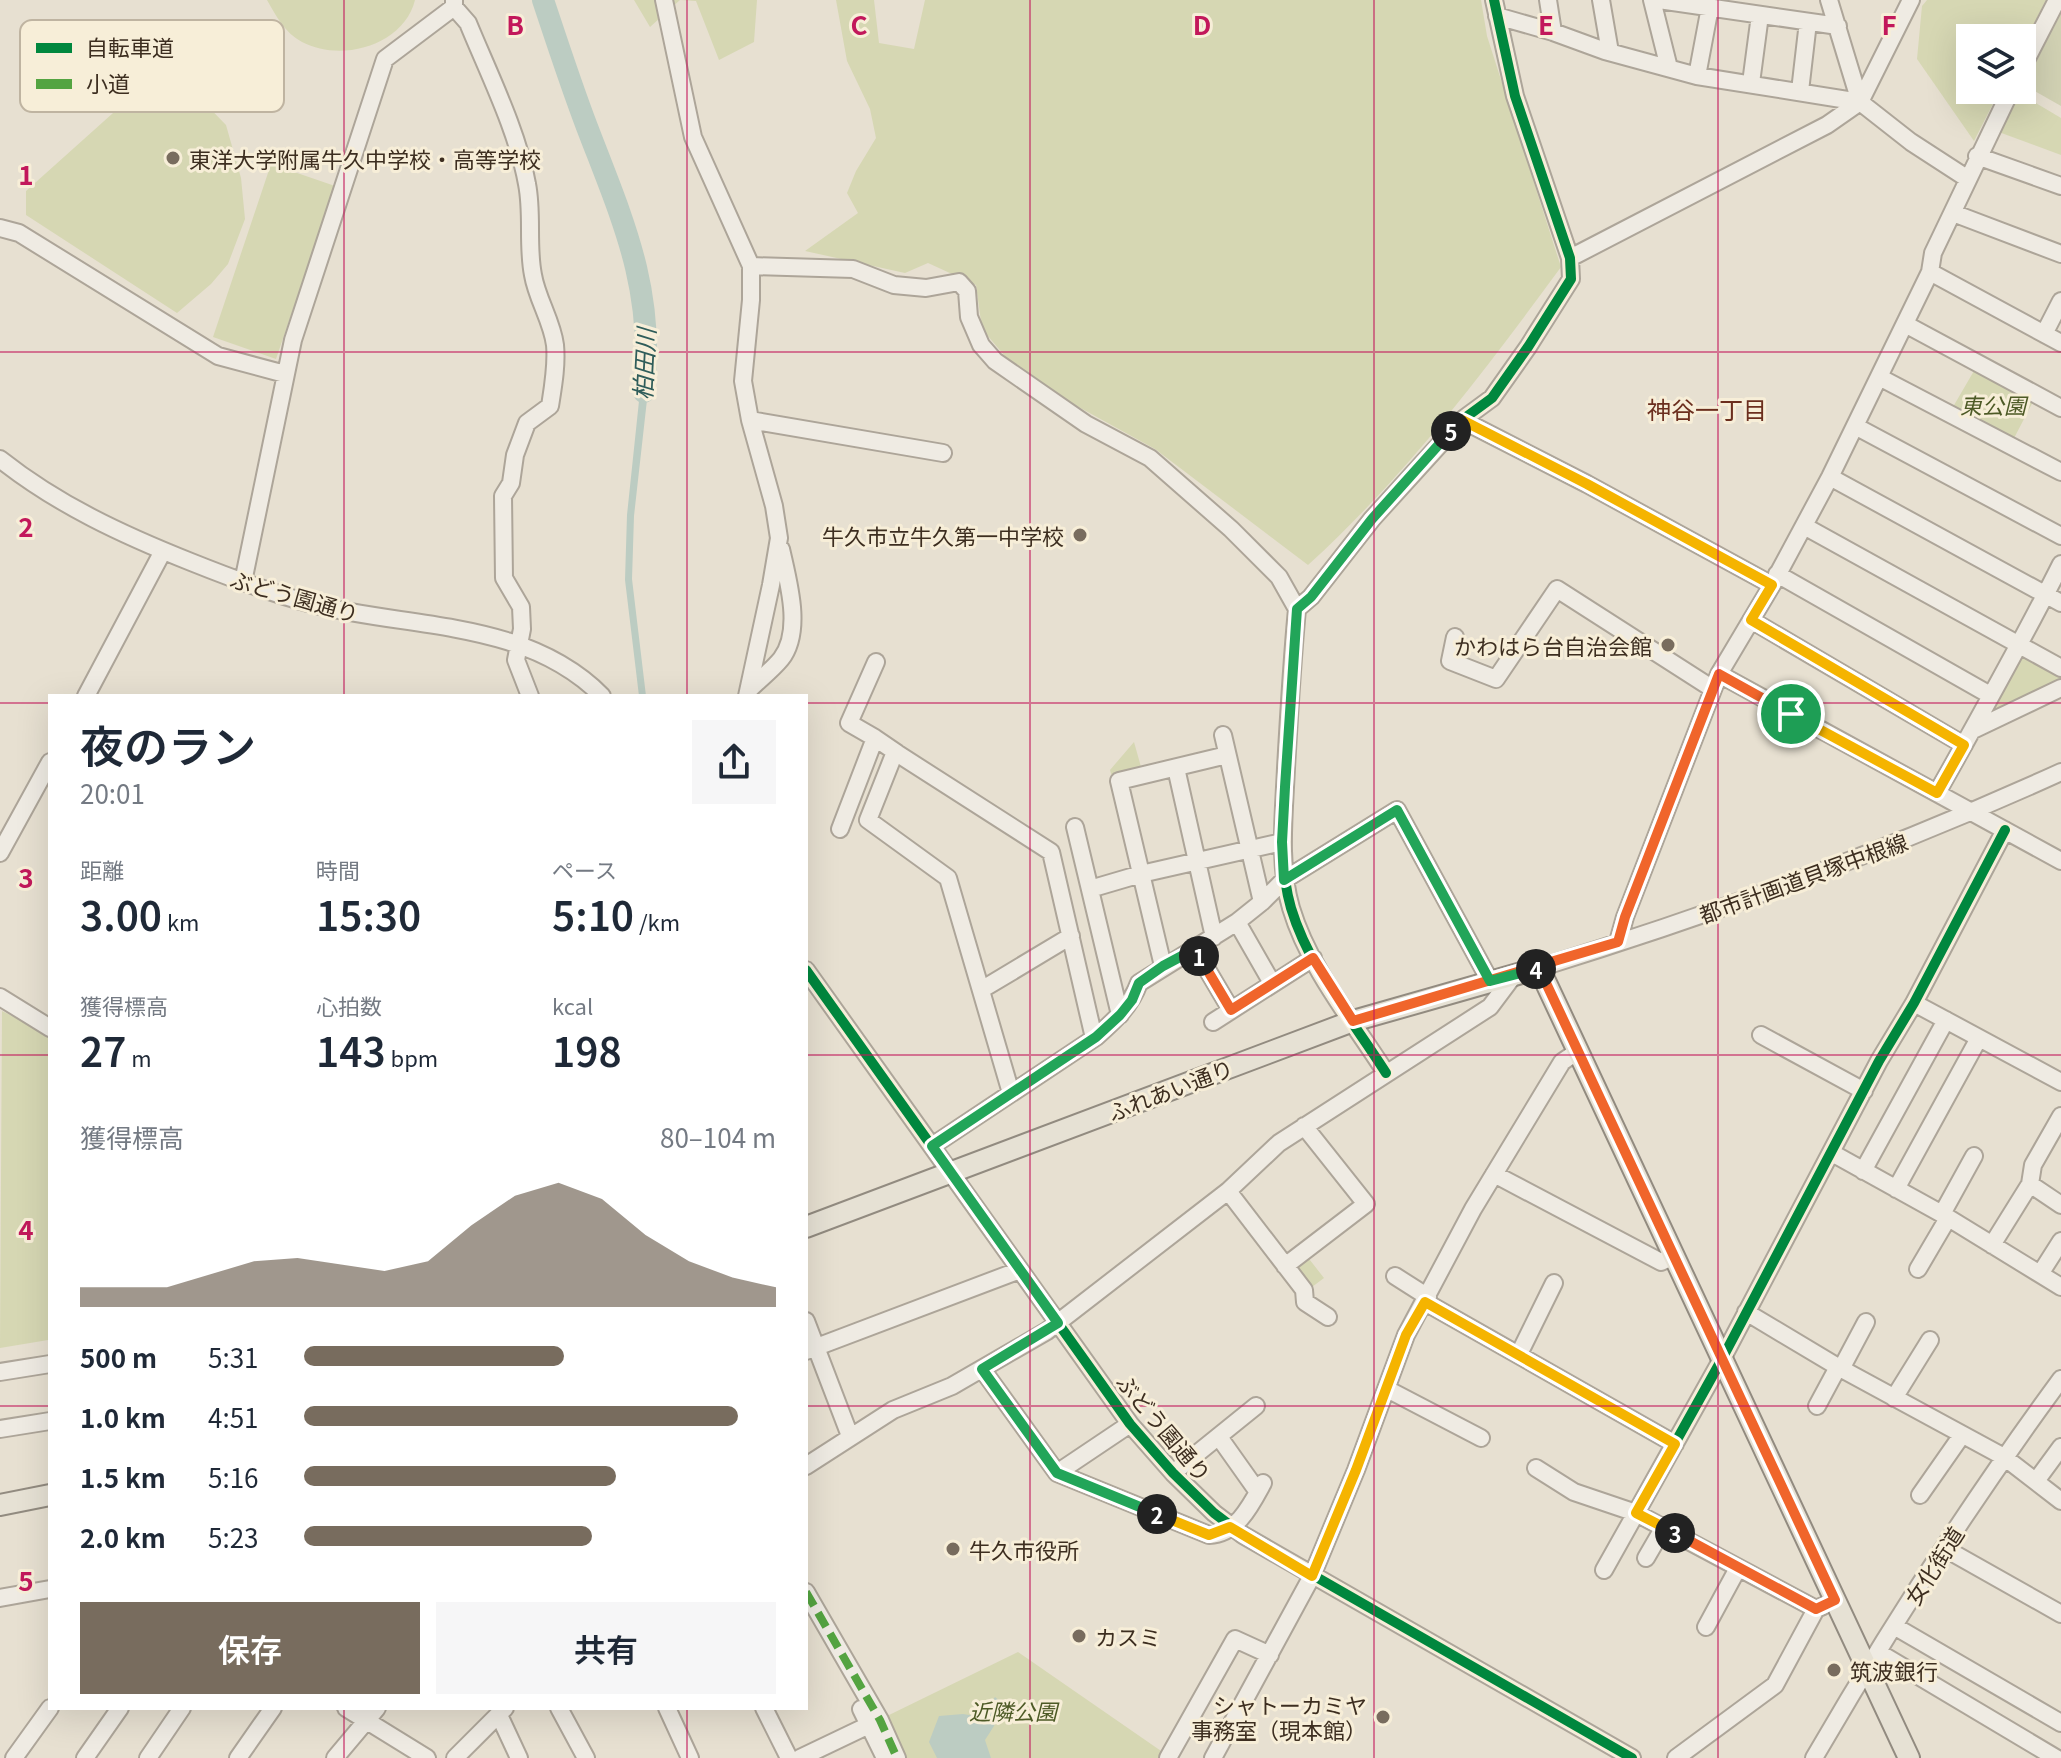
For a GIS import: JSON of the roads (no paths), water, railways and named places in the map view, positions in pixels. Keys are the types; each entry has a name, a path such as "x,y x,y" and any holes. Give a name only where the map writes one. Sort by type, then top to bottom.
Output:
{"main road":[{"name":"ふれあい通り","path":"808,1226 1353,1021 1539,968"},
{"path":"1539,968 1835,1600 1872,1660 1909,1758"},
{"path":"0,1505 48,1495"}],"street":[{"path":"664,0 693,137 751,266 743,381 750,420 774,506 793,609 788,646 782,658 748,693"},
{"path":"1548,0 1553,32"},
{"path":"1601,0 1610,52"},
{"path":"1652,0 1669,68"},
{"path":"1659,0 1838,26"},
{"path":"1829,0 1860,102"},
{"path":"1570,258 1827,125 1860,102 1911,0"},
{"path":"2036,41 2057,0"},
{"path":"243,582 285,374 306,296 385,59 454,4 468,23 515,140 527,184 533,279 555,345 550,406 527,423 515,455 511,483 503,496 504,578 521,607 522,629 516,660 529,694"},
{"path":"1697,76 1710,7"},
{"path":"1297,609 1311,597 1372,519 1462,420 1492,398 1571,279 1570,258 1515,96 1496,8"},
{"path":"1496,8 1610,52 1697,76 1860,102 1911,142 1968,179"},
{"path":"1751,83 1760,15"},
{"path":"1800,91 1808,22"},
{"path":"1618,942 1716,681 1830,477 1930,272 1933,253 2004,104"},
{"path":"1977,156 2061,186"},
{"path":"1953,213 2061,254"},
{"path":"0,228 19,233 218,356 285,374"},
{"path":"751,266 853,269 894,285 926,288 959,282 967,291 969,317 981,345 995,361 1086,424 1150,458 1231,529 1279,577 1297,609 1282,842 1284,880 1292,910 1313,958 1386,1073"},
{"path":"1930,272 2061,343"},
{"path":"2044,334 2061,301"},
{"path":"1905,324 2061,408"},
{"path":"1879,377 2061,472"},
{"path":"750,420 943,453"},
{"path":"1462,420 1775,580 1990,695"},
{"path":"1855,426 2061,536"},
{"name":"ぶどう園通り","path":"0,459 69,507 163,551 243,582 337,610 471,632 517,643 553,660 600,694"},
{"path":"1830,477 2053,599"},
{"path":"1804,526 2061,668"},
{"path":"748,693 779,538"},
{"path":"87,694 163,551"},
{"path":"1937,793 2018,644 2053,599 2061,564"},
{"path":"1455,637 1450,661 1496,679 1557,589 1716,681 2059,858"},
{"path":"1751,620 1969,738"},
{"path":"876,662 849,723 1051,852 1094,1038"},
{"path":"1969,738 2061,688"},
{"path":"1223,735 1262,902"},
{"path":"840,829 875,738"},
{"path":"897,753 868,820 948,878 1011,1093"},
{"path":"1163,966 1119,781 1227,755"},
{"path":"0,853 48,766"},
{"path":"1176,768 1214,937"},
{"name":"都市計画道貝塚中根線","path":"1539,968 1875,852 2061,772"},
{"path":"932,1146 1094,1038 1120,1015 1132,1000 1139,983 1237,922 1284,880 1397,810 1490,981"},
{"path":"1075,827 1120,1015"},
{"path":"1604,1570 1722,1359 2005,830"},
{"path":"1090,889 1141,874 1282,842"},
{"path":"1237,922 1272,983"},
{"path":"981,990 1071,936"},
{"path":"1195,949 1231,1010"},
{"path":"1213,1022 1313,958"},
{"name":"ぶどう園通り","path":"808,973 1130,1424 1173,1473 1230,1527 1632,1758"},
{"path":"808,1465 893,1410 952,1386 1058,1323 1228,1191 1279,1143 1490,1007 1514,975"},
{"path":"0,997 48,1027"},
{"path":"1914,1003 2061,1082"},
{"path":"1863,1171 1946,1020"},
{"path":"1761,1035 1864,1091"},
{"path":"1896,1189 1979,1038"},
{"path":"1213,1758 1312,1576 1406,1335 1494,1174 1562,1062 1578,1051"},
{"path":"1992,1245 2030,1184 2033,1165 2061,1116"},
{"path":"1285,1266 1366,1204 1304,1126"},
{"path":"1832,1153 1945,1216 2061,1287"},
{"path":"1918,1269 1974,1156"},
{"path":"1494,1174 1661,1262 1674,1256"},
{"path":"2030,1184 2061,1205"},
{"path":"1228,1191 1304,1290 1305,1302 1328,1317"},
{"path":"2040,1274 2061,1241"},
{"path":"850,1436 811,1349 1020,1270"},
{"path":"1395,1276 1427,1299 1675,1444"},
{"path":"1519,1354 1554,1283"},
{"path":"1746,1312 1839,1368 2004,1457 2061,1501"},
{"path":"1817,1406 1866,1322"},
{"path":"1894,1398 1930,1340"},
{"path":"0,1372 48,1364"},
{"path":"982,1369 1057,1473 1209,1535 1241,1520 1260,1487 1219,1437"},
{"name":"女化街道","path":"1814,1758 1944,1548 2004,1457 2061,1379"},
{"path":"1387,1389 1481,1438"},
{"path":"1173,1473 1256,1406"},
{"path":"0,1429 48,1421"},
{"path":"1057,1473 1130,1424"},
{"path":"1920,1495 1962,1435"},
{"path":"2036,1481 2061,1447"},
{"path":"1536,1468 1574,1492 1636,1513 1664,1527 1816,1609"},
{"path":"1646,1558 1664,1527"},
{"path":"1944,1548 2061,1614"},
{"path":"1706,1627 1738,1568"},
{"path":"0,1598 48,1589"},
{"path":"808,1595 880,1720 897,1758"},
{"path":"1676,1758 1775,1685 1816,1609 1835,1600"},
{"path":"808,1613 885,1758"},
{"path":"1894,1626 2061,1723"},
{"path":"1168,1758 1235,1639 1270,1655"},
{"path":"1872,1660 2056,1758"},
{"path":"14,1758 49,1710"},
{"path":"85,1758 119,1710"},
{"path":"148,1758 181,1710"},
{"path":"238,1758 272,1710"},
{"path":"560,1710 586,1758"},
{"path":"668,1710 690,1758"},
{"path":"765,1710 789,1758"},
{"path":"455,1758 502,1711 519,1758"},
{"path":"335,1758 371,1714 427,1758"},
{"path":"800,1758 869,1725"}],"water":[{"path":"643,363 651,364 634,516 632,579 646,694 639,694 625,580 627,515"},
{"path":"995,1697 1002,1703 985,1740 991,1758 937,1758 929,1742 939,1716 963,1714 981,1717"}],"waterway":[{"name":"柏田川","path":"543,0 633,256 645,320 644,392"}],"place":[{"name":"東洋大学附属牛久中学校・高等学校","path":"173,158"},
{"name":"牛久市立牛久第一中学校","path":"1080,535"},
{"name":"かわはら台自治会館","path":"1668,645"},
{"name":"牛久市役所","path":"953,1549"},
{"name":"カスミ","path":"1079,1636"},
{"name":"筑波銀行","path":"1834,1670"},
{"name":"シャトーカミヤ 事務室（現本館）","path":"1383,1717"}],"district":[{"name":"神谷一丁目","path":"1707,408"}],"park label":[{"name":"東公園","path":"1993,404"},
{"name":"近隣公園","path":"1013,1710"}]}
